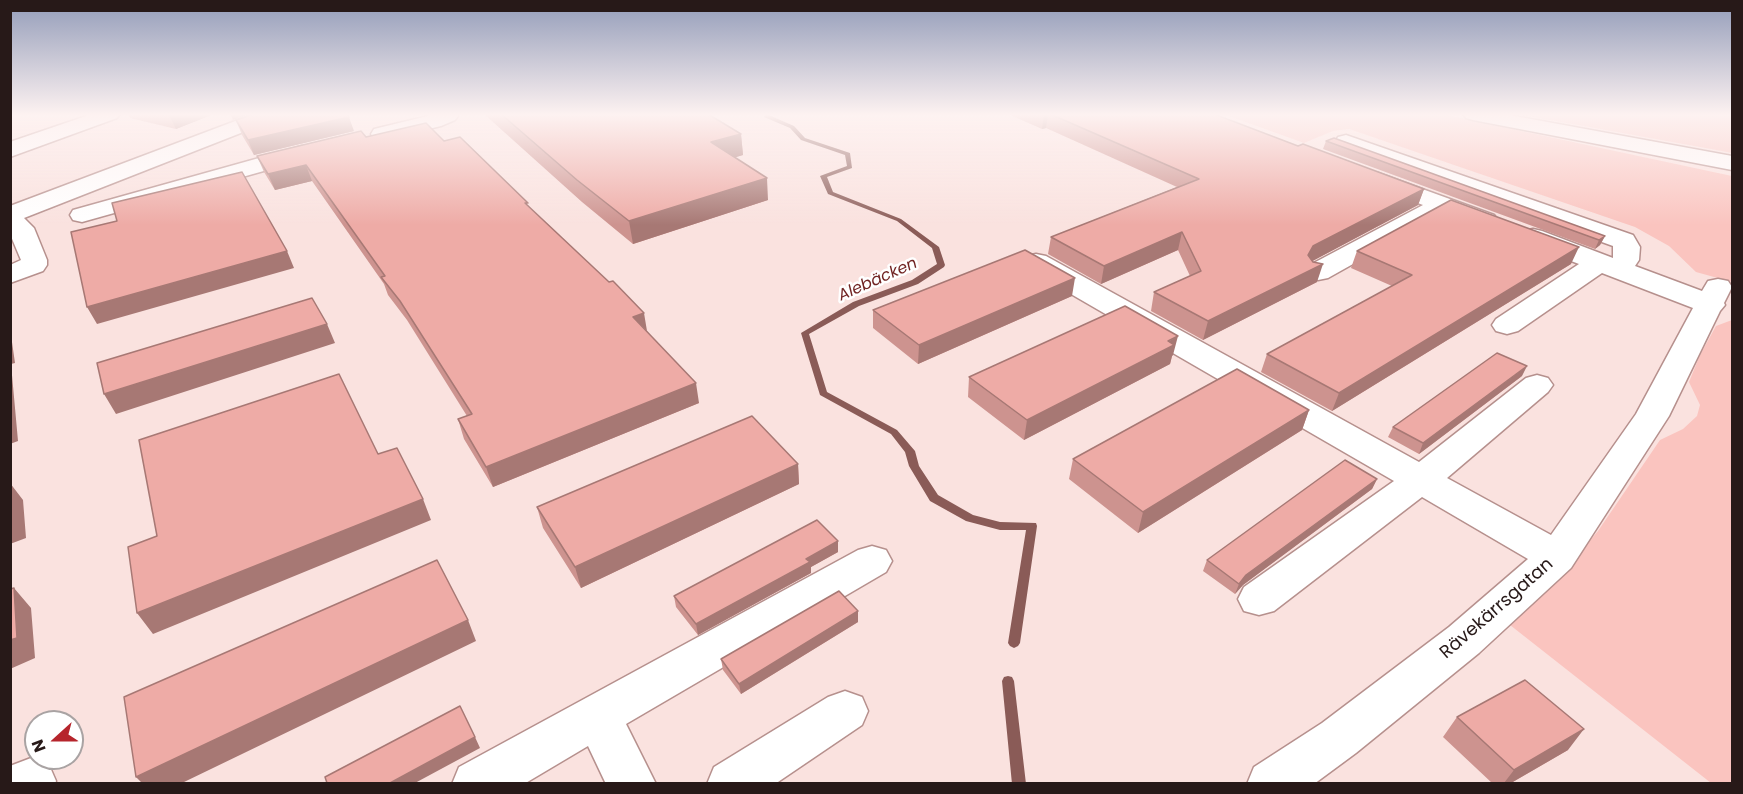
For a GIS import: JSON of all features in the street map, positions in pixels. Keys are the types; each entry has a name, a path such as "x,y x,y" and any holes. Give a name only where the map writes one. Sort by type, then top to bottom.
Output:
{"street":[{"path":"10,215 176,151"},
{"path":"82,215 309,151"},
{"path":"1371,151 1624,241 1627,247 1626,260 1609,266 1507,325"},
{"path":"1669,151 1732,163"},
{"path":"1352,170 1609,266"},
{"path":"1318,272 1443,204"},
{"path":"10,220 21,228 33,260 33,265 10,275"},
{"path":"1025,255 1419,481 1557,557"},
{"name":"Rävekärrsgatan","path":"1272,783 1339,738 1455,647 1557,557 1652,416 1714,296 1609,266"},
{"path":"1259,599 1419,481 1537,385"},
{"path":"477,783 872,561"},
{"path":"732,783 845,711"},
{"path":"598,715 631,783"}],"shaded area":[{"path":"1413,151 1615,151 1732,176 1732,282 1696,272 1669,246 1635,227"},
{"path":"1732,320 1732,783 1711,783 1510,625 1558,578 1598,531 1660,440 1683,429 1697,416 1700,405 1689,382 1700,355 1716,326"}],"building":[{"path":"278,151 474,151 528,203 525,203 609,282 613,281 644,313 633,317 696,383 486,467 458,419 472,414 400,301 381,277 385,276 306,165 268,174 257,156"},
{"path":"544,151 725,151 767,178 629,221"},
{"path":"1135,151 1322,151 1424,189 1313,246 1308,255 1313,262 1323,264 1208,321 1154,292 1201,271 1182,232 1104,266 1051,237 1199,179"},
{"path":"1354,151 1370,151 1605,236 1599,240"},
{"path":"242,172 287,251 87,307 71,232 117,221 112,203"},
{"path":"1451,200 1579,247 1339,393 1267,354 1412,275 1357,251"},
{"path":"1025,250 1075,278 919,345 873,310"},
{"path":"312,298 327,324 104,394 97,363"},
{"path":"1125,306 1178,336 1168,341 1174,345 1027,420 969,377"},
{"path":"1497,353 1527,366 1423,443 1393,427"},
{"path":"1237,369 1309,410 1143,512 1073,459"},
{"path":"339,374 378,454 397,448 423,499 137,613 128,547 157,536 139,440"},
{"path":"752,416 798,464 575,567 537,507"},
{"path":"1345,460 1377,479 1246,575 1239,584 1207,560"},
{"path":"817,520 838,541 806,559 810,562 696,624 674,596"},
{"path":"437,560 468,620 136,777 124,697"},
{"path":"14,588 17,638 10,640 10,589"},
{"path":"839,591 858,611 739,684 721,659"},
{"path":"1525,680 1584,729 1514,770 1457,717"},
{"path":"460,706 475,737 390,783 327,783 325,777"}],"waterway":[{"name":"Alebäcken","path":"839,151 848,154 850,167 823,176 830,193 899,220 935,247 941,265 915,282 856,304 805,333 823,393 894,432 910,451 914,466 934,498 970,518 1000,526 1032,526 1014,643"},
{"name":"Alebäcken","path":"1008,681 1019,784"}]}
